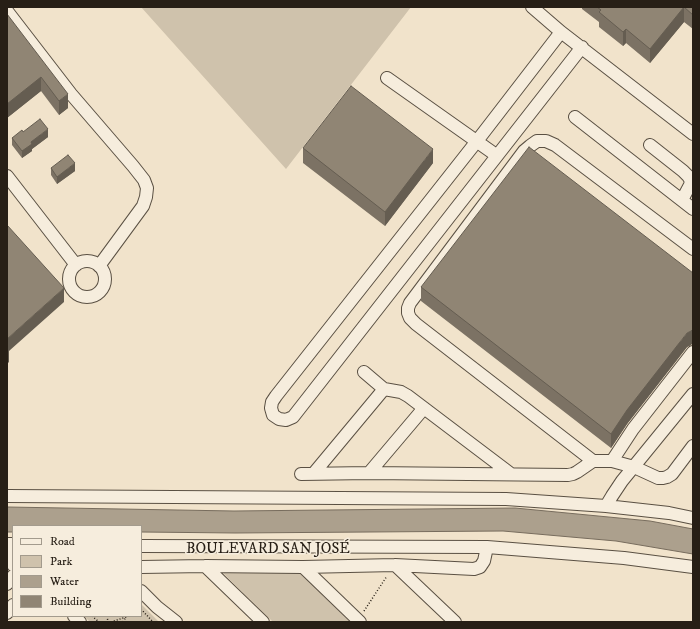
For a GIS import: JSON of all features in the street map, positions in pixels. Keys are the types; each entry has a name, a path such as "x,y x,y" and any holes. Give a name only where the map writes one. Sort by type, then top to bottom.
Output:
{"street":[{"path":"532,7 561,32 693,134"},
{"path":"7,11 71,94 133,166 144,180 147,188 143,206 99,266"},
{"path":"561,32 276,396 272,402 271,408 273,415 279,419 286,420 293,417 496,155 582,47"},
{"path":"387,78 496,155"},
{"path":"574,117 693,209"},
{"path":"593,461 416,324 410,318 408,313 410,303 524,151 537,141 546,141 555,145 693,249"},
{"path":"650,145 683,171 691,181 682,200"},
{"path":"7,176 76,265"},
{"path":"82,262 88,262 99,266 105,277 102,289 98,294 92,297 80,296 71,288 69,275 76,265 82,262"},
{"path":"612,461 630,434 693,352"},
{"path":"364,372 384,389 401,392 408,396 511,474"},
{"path":"314,473 384,389"},
{"path":"606,506 617,488 693,394"},
{"path":"369,473 424,408"},
{"path":"301,474 573,474 593,461 612,461 634,467 658,478 663,478 672,474 693,446"},
{"path":"7,496 506,499 606,506 669,513 693,518"},
{"path":"142,546 487,548 624,558 693,567"},
{"name":"BOULEVARD SAN JOSÉ","path":"142,567 303,567 395,565 474,569 480,567 484,561 487,548"},
{"path":"7,552 12,563"},
{"path":"395,565 455,622"},
{"path":"205,566 263,622"},
{"path":"303,567 359,621"},
{"path":"142,592 156,607 176,622"}],"path":[{"path":"359,621 395,565"},
{"path":"142,611 153,622"},
{"path":"111,622 125,617"},
{"path":"123,622 125,617"}],"green space":[{"path":"141,7 411,7 286,169"},
{"path":"299,571 350,622 273,622 223,573"},
{"path":"142,605 159,622 90,622 85,617 142,617"}],"water":[{"path":"7,507 234,511 515,508 650,521 693,529 693,554 616,541 503,531 235,533 142,532 142,525 12,525 12,532 7,532"}],"building":[{"path":"597,7 684,7 650,49 626,29 623,32 599,12 601,10"},
{"path":"684,7 693,7 693,15"},
{"path":"7,14 68,94 59,101 41,77 7,104"},
{"path":"351,86 433,149 385,212 303,148"},
{"path":"40,119 48,129 22,151 12,138 22,130 23,132"},
{"path":"529,147 693,273 693,329 687,333 627,410 611,434 421,287"},
{"path":"68,155 75,163 57,177 51,168"},
{"path":"7,225 64,288 7,339"}]}
